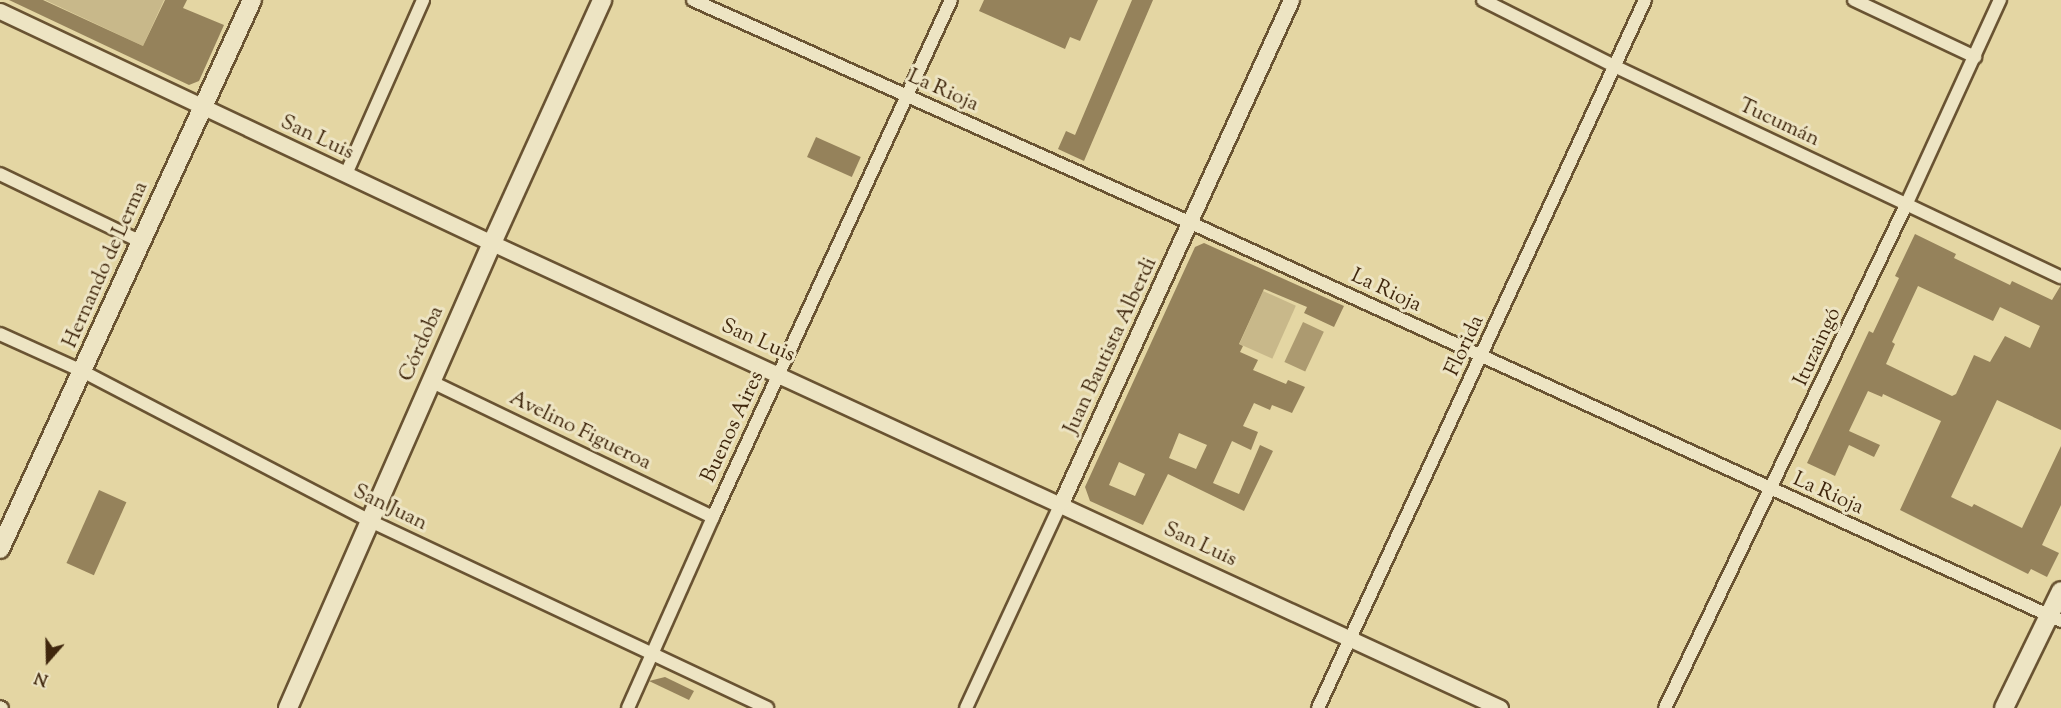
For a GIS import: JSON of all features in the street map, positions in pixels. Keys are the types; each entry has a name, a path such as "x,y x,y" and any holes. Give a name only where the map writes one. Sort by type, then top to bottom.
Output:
{"main road":[{"name":"Hernando de Lerma","path":"0,549 252,0"},
{"name":"Córdoba","path":"288,708 430,381 602,0"},
{"path":"2004,708 2055,618 2061,591"}],"street":[{"path":"346,174 423,0"},
{"name":"La Rioja","path":"693,0 1191,223 2055,618"},
{"name":"Buenos Aires","path":"628,708 712,517 951,0"},
{"name":"Juan Bautista Alberdi","path":"966,708 1191,223 1291,0"},
{"name":"Tucumán","path":"1483,0 1616,67 2061,277"},
{"name":"Florida","path":"1318,708 1645,0"},
{"path":"1854,0 1975,57"},
{"name":"Ituzaingó","path":"1665,708 1772,490 2000,0"},
{"name":"San Luis","path":"0,11 492,243 1500,708"},
{"path":"0,174 141,242"},
{"name":"San Juan","path":"0,334 82,371 370,521 767,708"},
{"name":"Avelino Figueroa","path":"430,381 712,517"}],"shaded area":[{"path":"45,0 164,0 143,46"},
{"path":"1263,291 1296,306 1272,359 1239,344"},
{"path":"1303,322 1324,332 1305,372 1284,362"}],"building":[{"path":"9,0 43,0 143,46 165,0 187,0 183,8 224,25 199,81 189,85"},
{"path":"984,0 1098,0 1080,41 1070,37 1065,49 979,11"},
{"path":"1132,0 1153,0 1084,161 1058,149 1066,131 1075,135"},
{"path":"816,137 861,157 852,177 807,157"},
{"path":"1915,234 1956,254 1954,258 2010,285 2012,281 2052,300 2061,285 2061,430 1997,400 1951,497 1972,507 1974,504 2022,528 2061,446 2061,505 2042,545 2059,553 2047,577 2031,569 2028,574 1900,510 1941,421 1883,394 1882,397 1868,391 1849,431 1880,445 1874,457 1849,445 1835,476 1807,463 1869,331 1873,333 1899,278 1895,276","holes":["1918,286 1993,321 2000,307 2040,326 2030,348 2005,336 1990,362 1974,355 1956,394 1952,396 1886,364 1895,344 1892,342"]},
{"path":"1204,243 1344,306 1334,327 1304,313 1307,307 1264,289 1239,344 1243,346 1240,352 1258,360 1253,370 1286,384 1288,380 1305,387 1292,413 1272,405 1270,410 1254,403 1243,426 1258,432 1251,450 1232,441 1213,483 1239,494 1260,445 1273,451 1244,511 1168,474 1143,525 1090,501 1085,487 1195,247","holes":["1179,433 1207,445 1196,469 1169,458","1119,462 1145,474 1135,496 1109,485"]},
{"path":"99,490 126,502 94,575 66,563"},
{"path":"665,677 694,691 689,700 649,681"}]}
